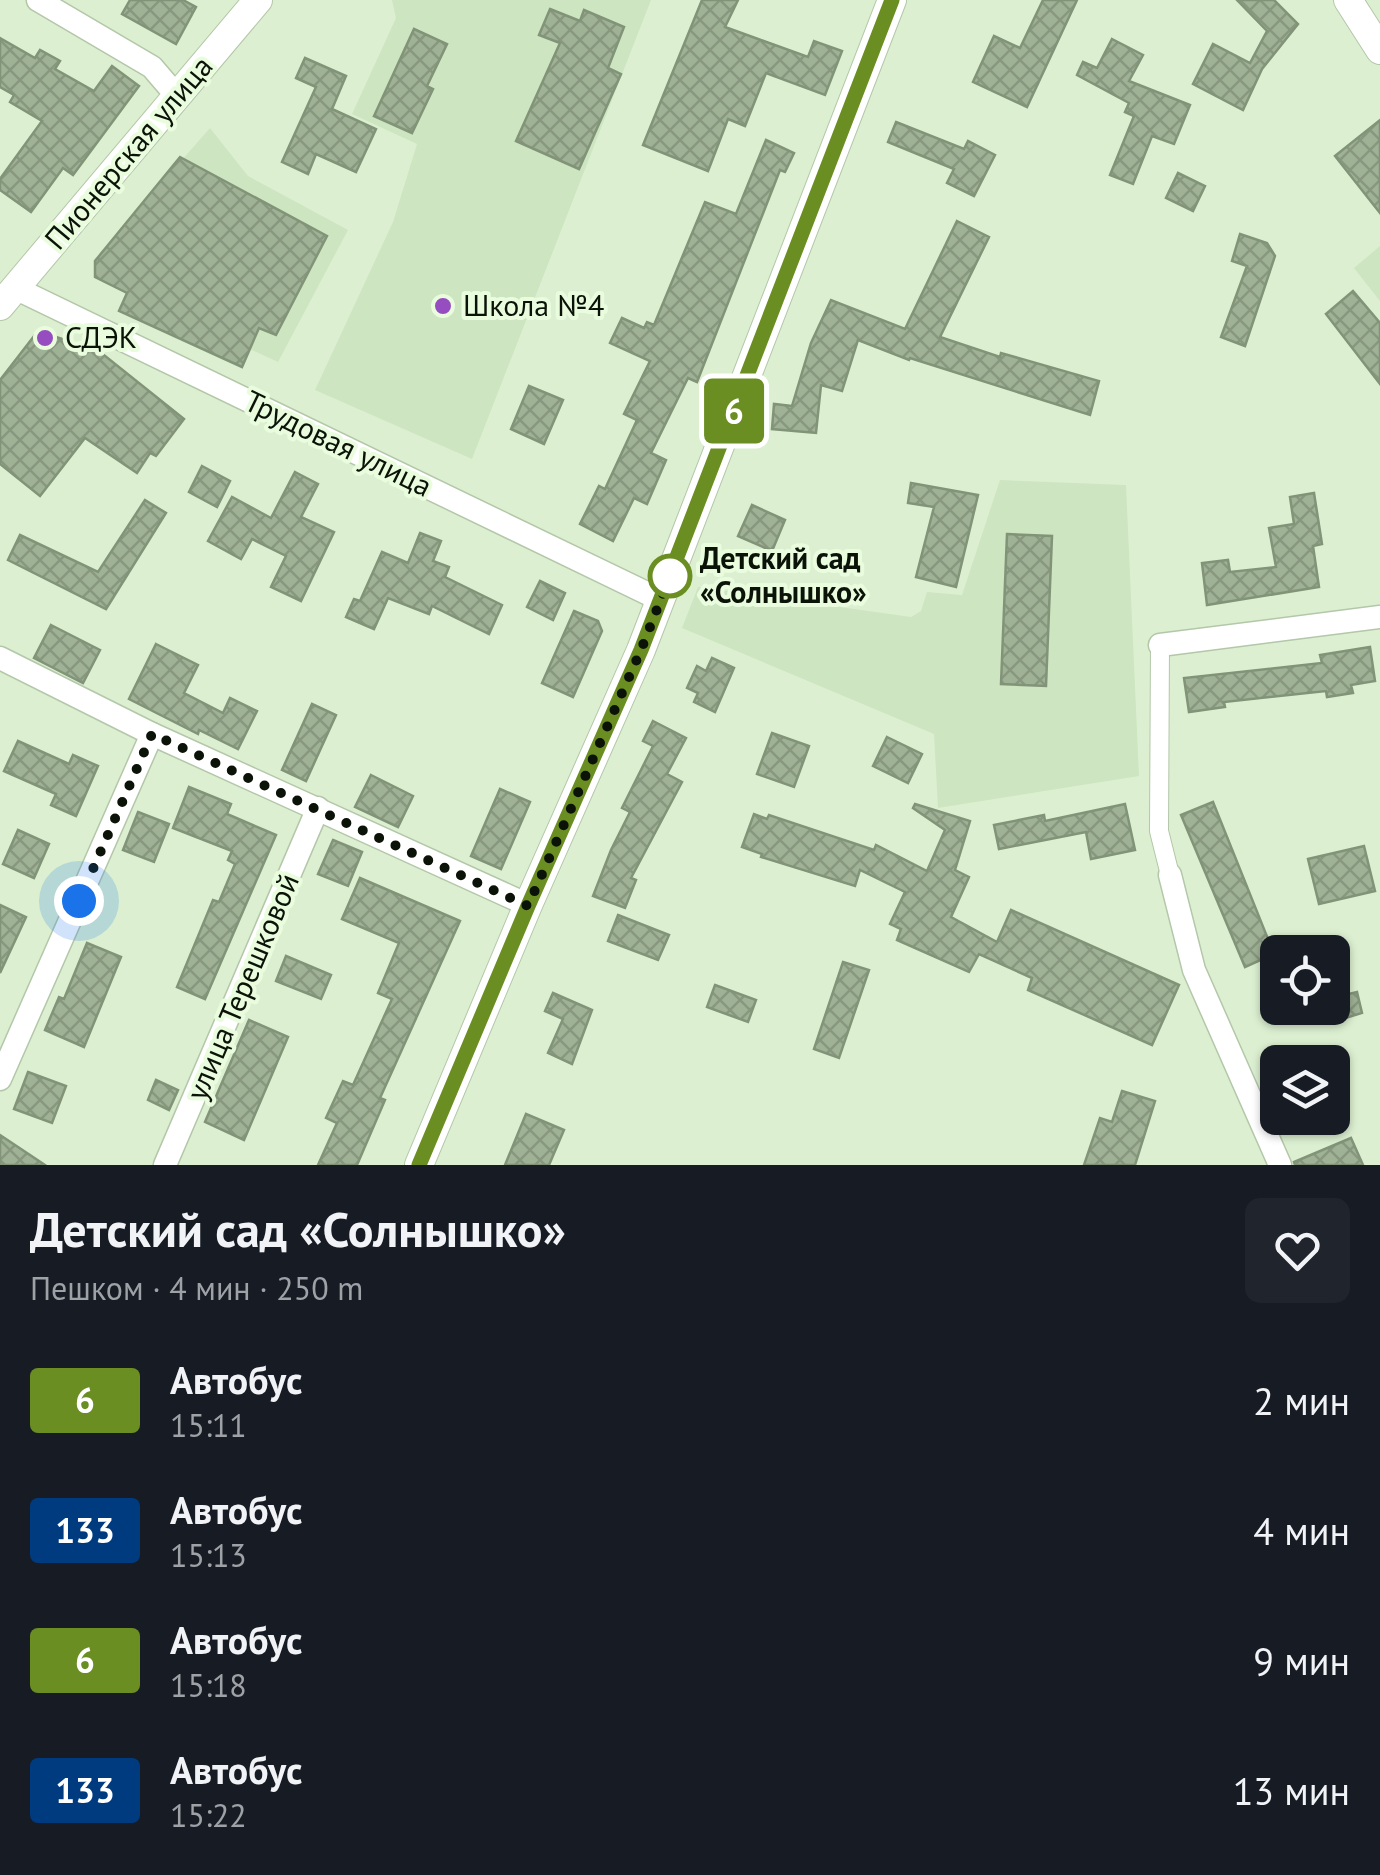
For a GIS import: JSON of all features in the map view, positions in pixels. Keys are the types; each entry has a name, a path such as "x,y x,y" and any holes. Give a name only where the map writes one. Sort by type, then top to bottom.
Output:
{"street":[{"path":"38,0 152,68 176,95"},
{"name":"Пионерская улица","path":"8,297 258,0"},
{"path":"419,1165 661,600 892,0"},
{"path":"1348,0 1380,50"},
{"name":"Трудовая улица","path":"8,297 661,600"},
{"path":"1280,1165 1194,970 1159,831 1160,645 1380,617"},
{"path":"0,658 152,734 528,906"},
{"path":"0,1080 152,734"},
{"name":"улица Терешковой","path":"165,1165 318,808"}],"shaded area":[{"name":"Школа №4","path":"392,0 651,0 472,459 315,390 393,222 417,144 352,114 396,18"},
{"path":"210,128 248,176 348,230 278,362 103,282 99,254"},
{"path":"1380,246 1380,301 1354,268"},
{"path":"1000,480 1126,485 1139,776 938,808 934,734 682,628 698,587 911,617 921,611 927,592 962,595"}],"building":[{"path":"130,0 183,0 196,7 176,44 122,14"},
{"path":"702,0 738,0 725,27 808,57 814,41 842,51 825,95 766,73 745,126 728,119 708,171 643,145"},
{"path":"1043,0 1077,0 1027,107 973,82 994,36 1020,48"},
{"path":"1237,0 1274,0 1298,24 1262,69 1243,110 1193,84 1213,44 1250,63 1267,31"},
{"path":"550,9 580,21 584,10 624,27 608,68 621,74 579,169 516,141 560,43 539,35"},
{"path":"414,29 447,44 427,86 433,89 412,133 374,116"},
{"path":"0,38 35,58 40,50 60,61 55,69 94,91 112,66 139,86 73,175 63,168 31,212 0,190 0,179 42,121 10,102 14,95 0,87"},
{"path":"1112,39 1143,55 1129,81 1190,105 1174,144 1152,136 1133,184 1110,175 1134,116 1125,112 1129,103 1077,75 1083,62 1097,68"},
{"path":"305,58 346,76 332,109 376,129 356,172 316,154 308,174 282,162 316,87 296,78"},
{"path":"1380,120 1380,213 1335,156"},
{"path":"896,122 964,149 968,141 995,155 974,196 947,183 954,169 888,142"},
{"path":"766,140 794,153 785,172 780,170 697,382 688,378 651,453 666,460 647,504 634,498 613,541 580,524 599,486 605,489 637,420 624,414 650,361 610,343 622,318 644,328 647,322 654,325 705,202 736,214"},
{"path":"180,157 327,236 276,335 259,328 242,367 119,311 127,293 95,277 95,261"},
{"path":"1178,173 1205,186 1193,211 1166,198"},
{"path":"957,221 989,237 940,337 1000,357 1001,353 1099,381 1090,415 909,360 858,340 842,391 821,385 816,433 772,429 774,404 792,406 811,343 831,300 905,329"},
{"path":"1240,234 1267,243 1275,256 1245,346 1221,337 1247,266 1232,261"},
{"path":"1353,291 1380,323 1380,384 1326,314"},
{"path":"38,331 99,351 184,419 156,456 150,453 137,473 85,438 40,496 0,464 0,380"},
{"path":"529,386 563,400 544,444 511,429"},
{"path":"202,466 230,481 217,507 189,492"},
{"path":"295,472 318,484 301,517 334,532 301,601 271,587 286,556 252,539 241,559 208,541 232,497 271,518"},
{"path":"911,483 978,495 956,587 916,577 934,507 908,503"},
{"path":"1314,493 1322,544 1313,546 1319,587 1207,605 1202,563 1228,560 1230,572 1276,567 1269,528 1294,524 1290,497"},
{"path":"145,500 166,513 106,609 8,560 20,535 98,572"},
{"path":"752,505 785,520 772,551 738,536"},
{"path":"420,533 441,541 433,561 449,567 445,577 502,605 489,634 432,606 429,614 388,598 374,629 346,617 354,599 360,601 382,552 408,563"},
{"path":"1007,534 1052,536 1046,686 1001,684"},
{"path":"540,581 565,593 553,620 527,607"},
{"path":"574,611 598,621 602,631 573,697 542,683"},
{"path":"51,625 100,650 83,683 34,658"},
{"path":"156,644 198,665 184,693 223,713 230,698 257,711 238,749 199,730 198,734 129,699"},
{"path":"1370,647 1375,681 1351,685 1353,693 1327,697 1326,691 1224,702 1225,707 1189,712 1184,678 1322,663 1320,655"},
{"path":"712,658 734,668 715,712 694,702 698,693 687,688 697,666 706,671"},
{"path":"312,704 336,715 306,781 282,770"},
{"path":"653,721 686,738 667,774 682,782 631,878 636,880 625,908 593,896 630,812 622,808 653,746 643,741"},
{"path":"772,733 809,746 794,787 757,774"},
{"path":"887,737 922,754 908,783 873,766"},
{"path":"18,741 69,764 73,755 98,766 76,816 51,805 56,794 4,771"},
{"path":"371,775 413,796 398,827 355,807"},
{"path":"189,787 231,804 227,814 276,835 205,999 177,987 213,900 219,902 235,864 228,860 232,851 173,828"},
{"path":"500,789 530,802 501,869 471,856"},
{"path":"1213,802 1266,935 1260,935 1260,960 1245,967 1181,815"},
{"path":"915,804 970,821 955,870 969,877 951,917 997,942 1011,910 1179,985 1152,1045 1028,990 1032,978 979,954 969,972 897,940 901,929 890,924 905,892 860,870 855,886 761,857 762,854 742,847 754,814 767,819 769,815 874,850 876,845 927,871 945,830 913,808"},
{"path":"1125,804 1135,850 1091,859 1086,832 999,849 994,825 1044,815 1045,821"},
{"path":"138,812 169,824 154,862 123,850"},
{"path":"18,830 49,844 34,878 3,864"},
{"path":"333,840 362,852 348,886 318,874"},
{"path":"1364,846 1375,891 1319,904 1308,859"},
{"path":"360,878 460,921 380,1098 385,1100 357,1165 318,1165 337,1123 326,1118 343,1081 353,1085 392,999 378,993 399,943 342,919"},
{"path":"0,905 26,917 0,973"},
{"path":"618,915 669,935 658,960 608,941"},
{"path":"87,943 121,957 84,1047 45,1030 59,997 64,999"},
{"path":"286,956 331,975 321,999 276,981"},
{"path":"843,962 869,970 839,1058 814,1049"},
{"path":"715,985 756,1000 748,1022 707,1007"},
{"path":"1357,992 1362,1013 1350,1017 1350,994"},
{"path":"553,993 592,1010 572,1064 548,1053 563,1019 545,1011"},
{"path":"249,1020 288,1037 244,1140 205,1122"},
{"path":"28,1072 66,1086 52,1123 14,1109"},
{"path":"156,1080 178,1090 169,1110 148,1100"},
{"path":"1122,1091 1155,1101 1135,1165 1084,1165 1100,1118 1112,1122"},
{"path":"526,1114 564,1130 549,1165 505,1165"},
{"path":"0,1135 45,1165 0,1165"},
{"path":"1351,1138 1363,1165 1295,1165 1294,1162"}],"bus line":[{"name":"6","path":"419,1165 641,650 892,0"}],"place":[{"name":"Школа №4","path":"443,306"},
{"name":"СДЭК","path":"45,338"},
{"name":"Детский сад «Солнышко»","path":"670,576"}],"route":[{"path":"79,901 152,734 528,906 670,576"}]}
